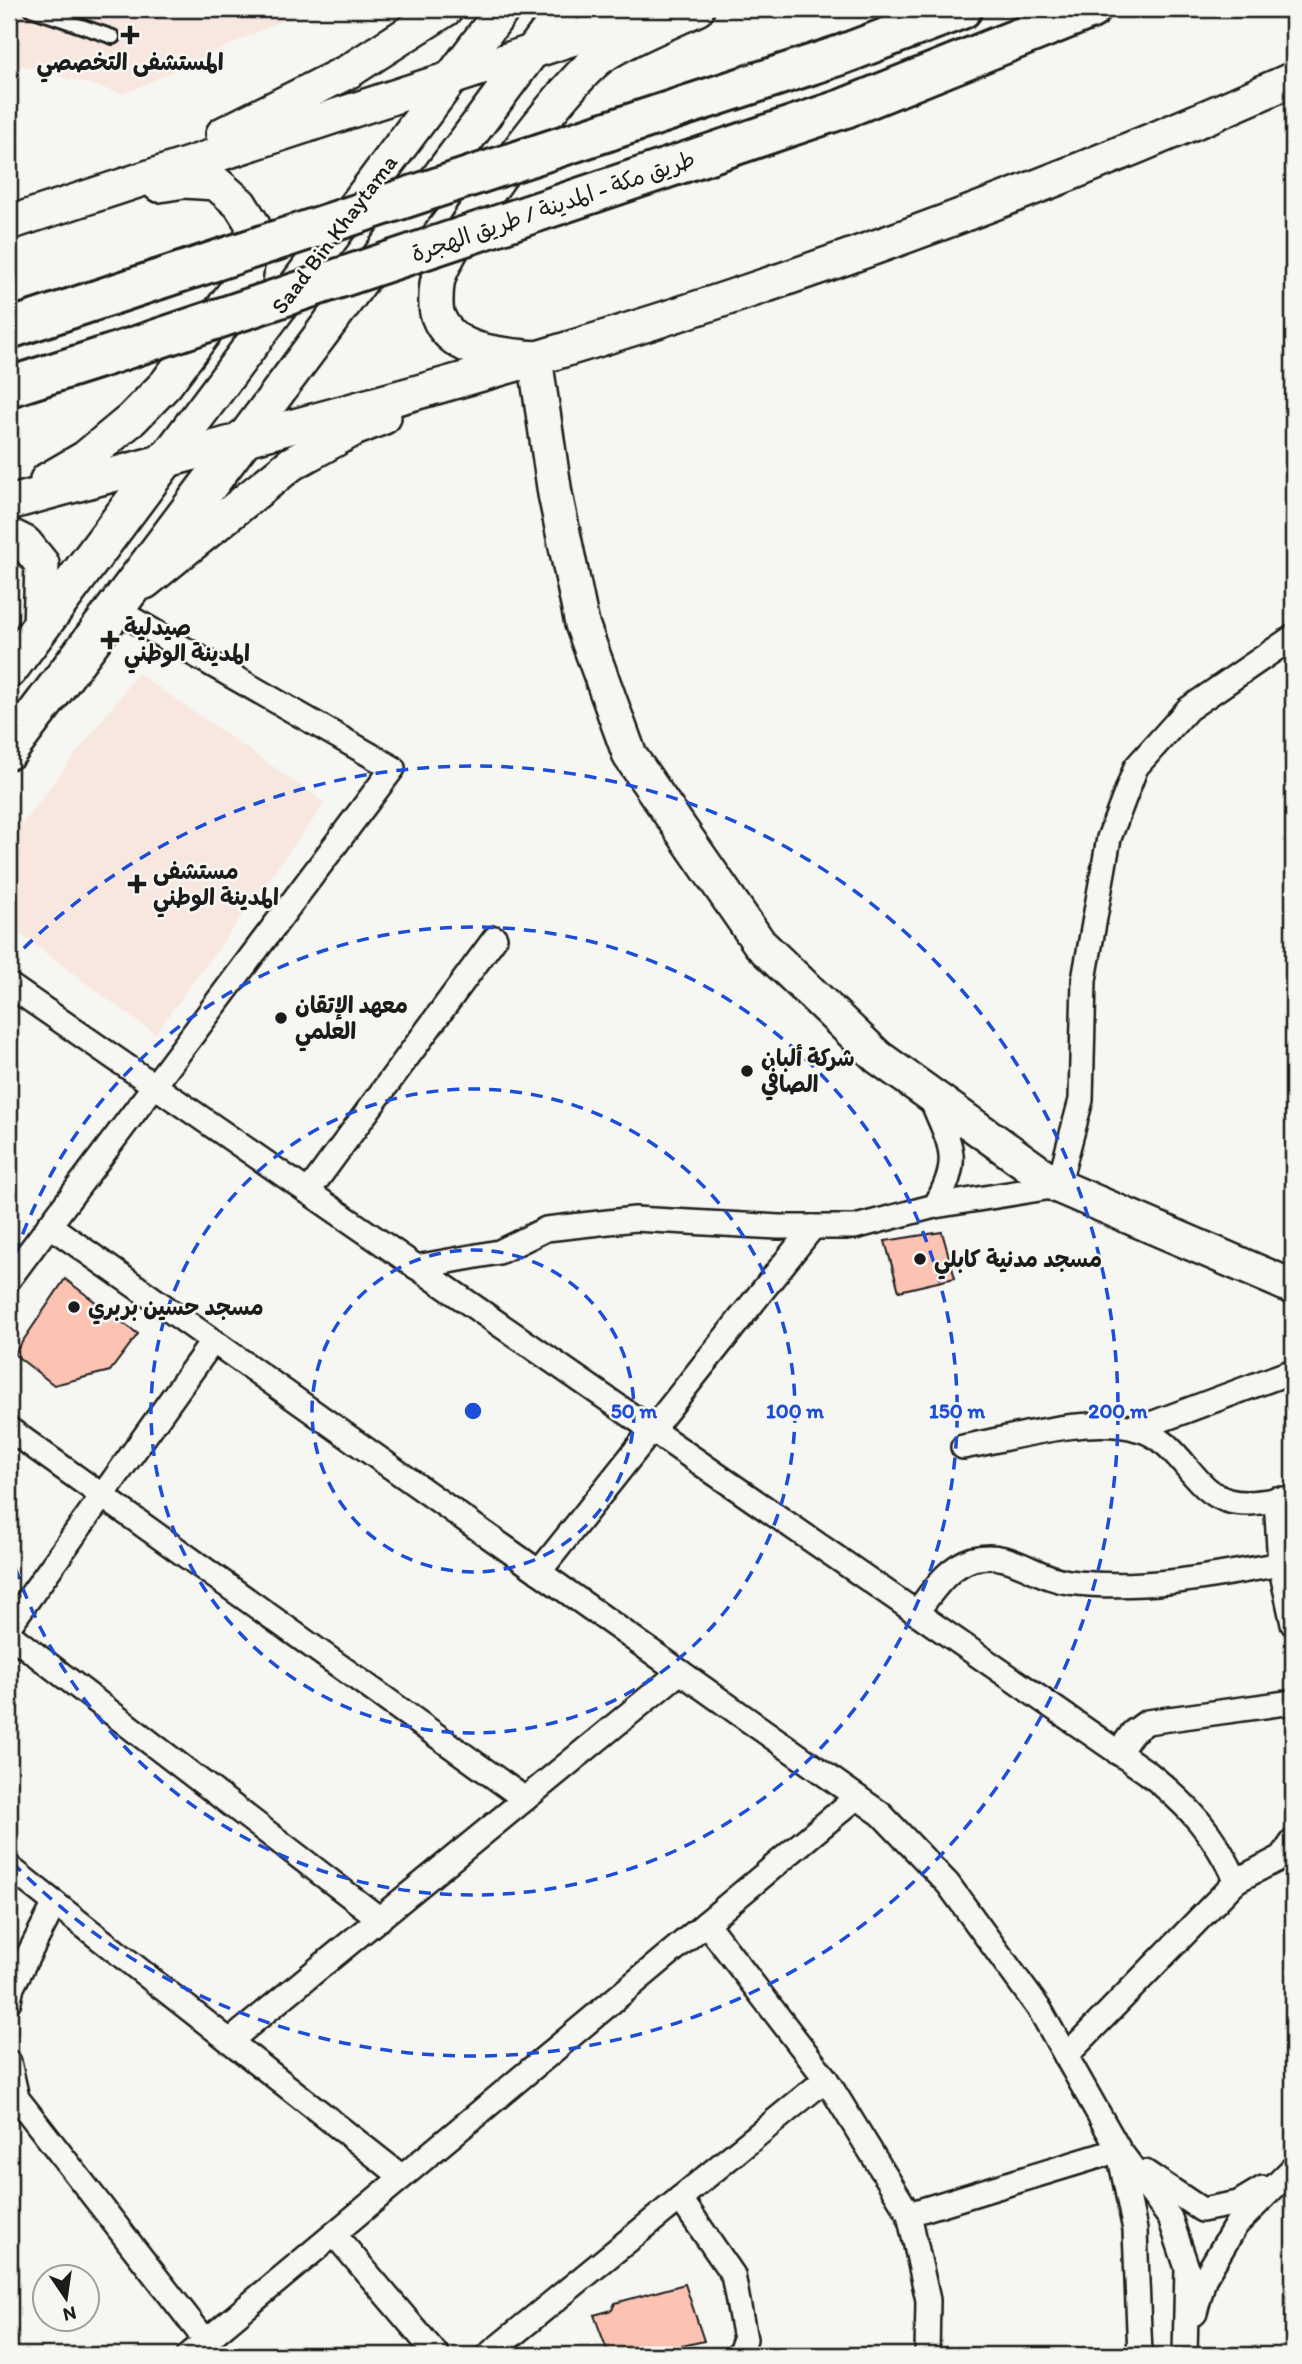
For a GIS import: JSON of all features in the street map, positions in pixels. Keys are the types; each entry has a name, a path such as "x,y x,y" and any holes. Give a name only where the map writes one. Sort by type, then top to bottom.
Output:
{"highway":[{"path":"9,329 841,55 962,9"},
{"name":"طريق مكة - المدينة / طريق الهجرة","path":"9,387 845,108 1091,9"}],"main road":[{"path":"97,193 245,124 349,71 446,9"},
{"name":"Saad Bin Khaytama","path":"165,460 503,9"},
{"path":"9,750 564,9"},
{"path":"9,223 663,9"},
{"path":"523,362 454,340 438,315 437,282 471,214 565,94 601,57 697,9"},
{"path":"9,503 523,362 851,256 1192,124 1293,79"},
{"path":"9,503 85,458 132,419 166,384 245,278 253,225 240,204 216,183 184,181 97,193"},
{"path":"113,608 291,464 355,429 523,362"},
{"path":"523,362 555,494 582,624 631,755 760,944 878,1057 1058,1186 1293,1287"},
{"path":"9,669 165,460"},
{"path":"9,536 25,543 42,564 40,627"}],"street":[{"path":"9,1279 393,768 113,608"},
{"path":"416,1267 499,1252 546,1229 635,1219 855,1227 935,1206 1058,1186 1081,1100 1084,980 1109,838 1136,767 1188,709 1293,637"},
{"path":"308,1192 495,938"},
{"path":"9,985 1118,1752 1187,1805 1221,1848 1236,1881"},
{"path":"929,1093 953,1154 949,1182 935,1206"},
{"path":"49,1226 881,1814 948,1884 1040,2010 1119,2150 1170,2218 1187,2268 1185,2350"},
{"path":"539,1572 813,1227"},
{"path":"9,1626 213,1341"},
{"path":"1137,1429 1293,1371"},
{"path":"963,1447 1081,1426 1137,1429 1161,1438 1214,1494 1230,1501 1285,1499 1280,1564 1293,1624"},
{"path":"9,1429 525,1799"},
{"path":"916,1613 943,1577 972,1560 996,1556 1013,1559 1066,1582 1088,1583 1166,1584 1280,1564"},
{"path":"9,1634 380,1919"},
{"path":"230,2041 680,1672"},
{"path":"1118,1752 1133,1732 1147,1722 1293,1702"},
{"path":"9,2062 17,2098 197,2348 857,1797"},
{"path":"1066,2056 1236,1881 1282,1857 1293,1841"},
{"path":"9,1867 402,2177"},
{"path":"10,1993 55,1903"},
{"path":"706,1923 826,2079 909,2214 928,2300 927,2355"},
{"path":"488,2355 826,2079"},
{"path":"1119,2150 1160,2185 1202,2210 1238,2203 1291,2170"},
{"path":"909,2214 1119,2150"},
{"path":"1119,2150 1135,2230 1140,2355"},
{"path":"1185,2350 1204,2279 1229,2236 1236,2225 1291,2170"},
{"path":"680,2198 733,2275 745,2339 739,2355"},
{"path":"334,2234 437,2355"}],"lane":[{"path":"31,9 113,37"}],"shaded area":[{"name":"المستشفى التخصصي","path":"9,9 307,9 124,94 9,62"},
{"name":"مستشفى المدينة الوطني","path":"138,673 325,803 155,1034 9,926 9,841"}],"building":[{"name":"مسجد مدنية كابلي","path":"942,1232 955,1278 899,1291 885,1241"},
{"name":"مسجد حسين بربري","path":"65,1279 138,1334 110,1371 54,1385 14,1354"},
{"path":"685,2284 704,2341 643,2355 609,2355 594,2315 612,2310 615,2303"}],"place":[{"name":"المستشفى التخصصي","path":"130,35"},
{"name":"صيدلية المدينة الوطني","path":"110,640"},
{"name":"مستشفى المدينة الوطني","path":"137,884"},
{"name":"معهد الإتقان العلمي","path":"281,1018"},
{"name":"شركة ألبان الصافي","path":"747,1071"},
{"name":"مسجد مدنية كابلي","path":"920,1259"},
{"name":"مسجد حسين بربري","path":"74,1307"}]}
